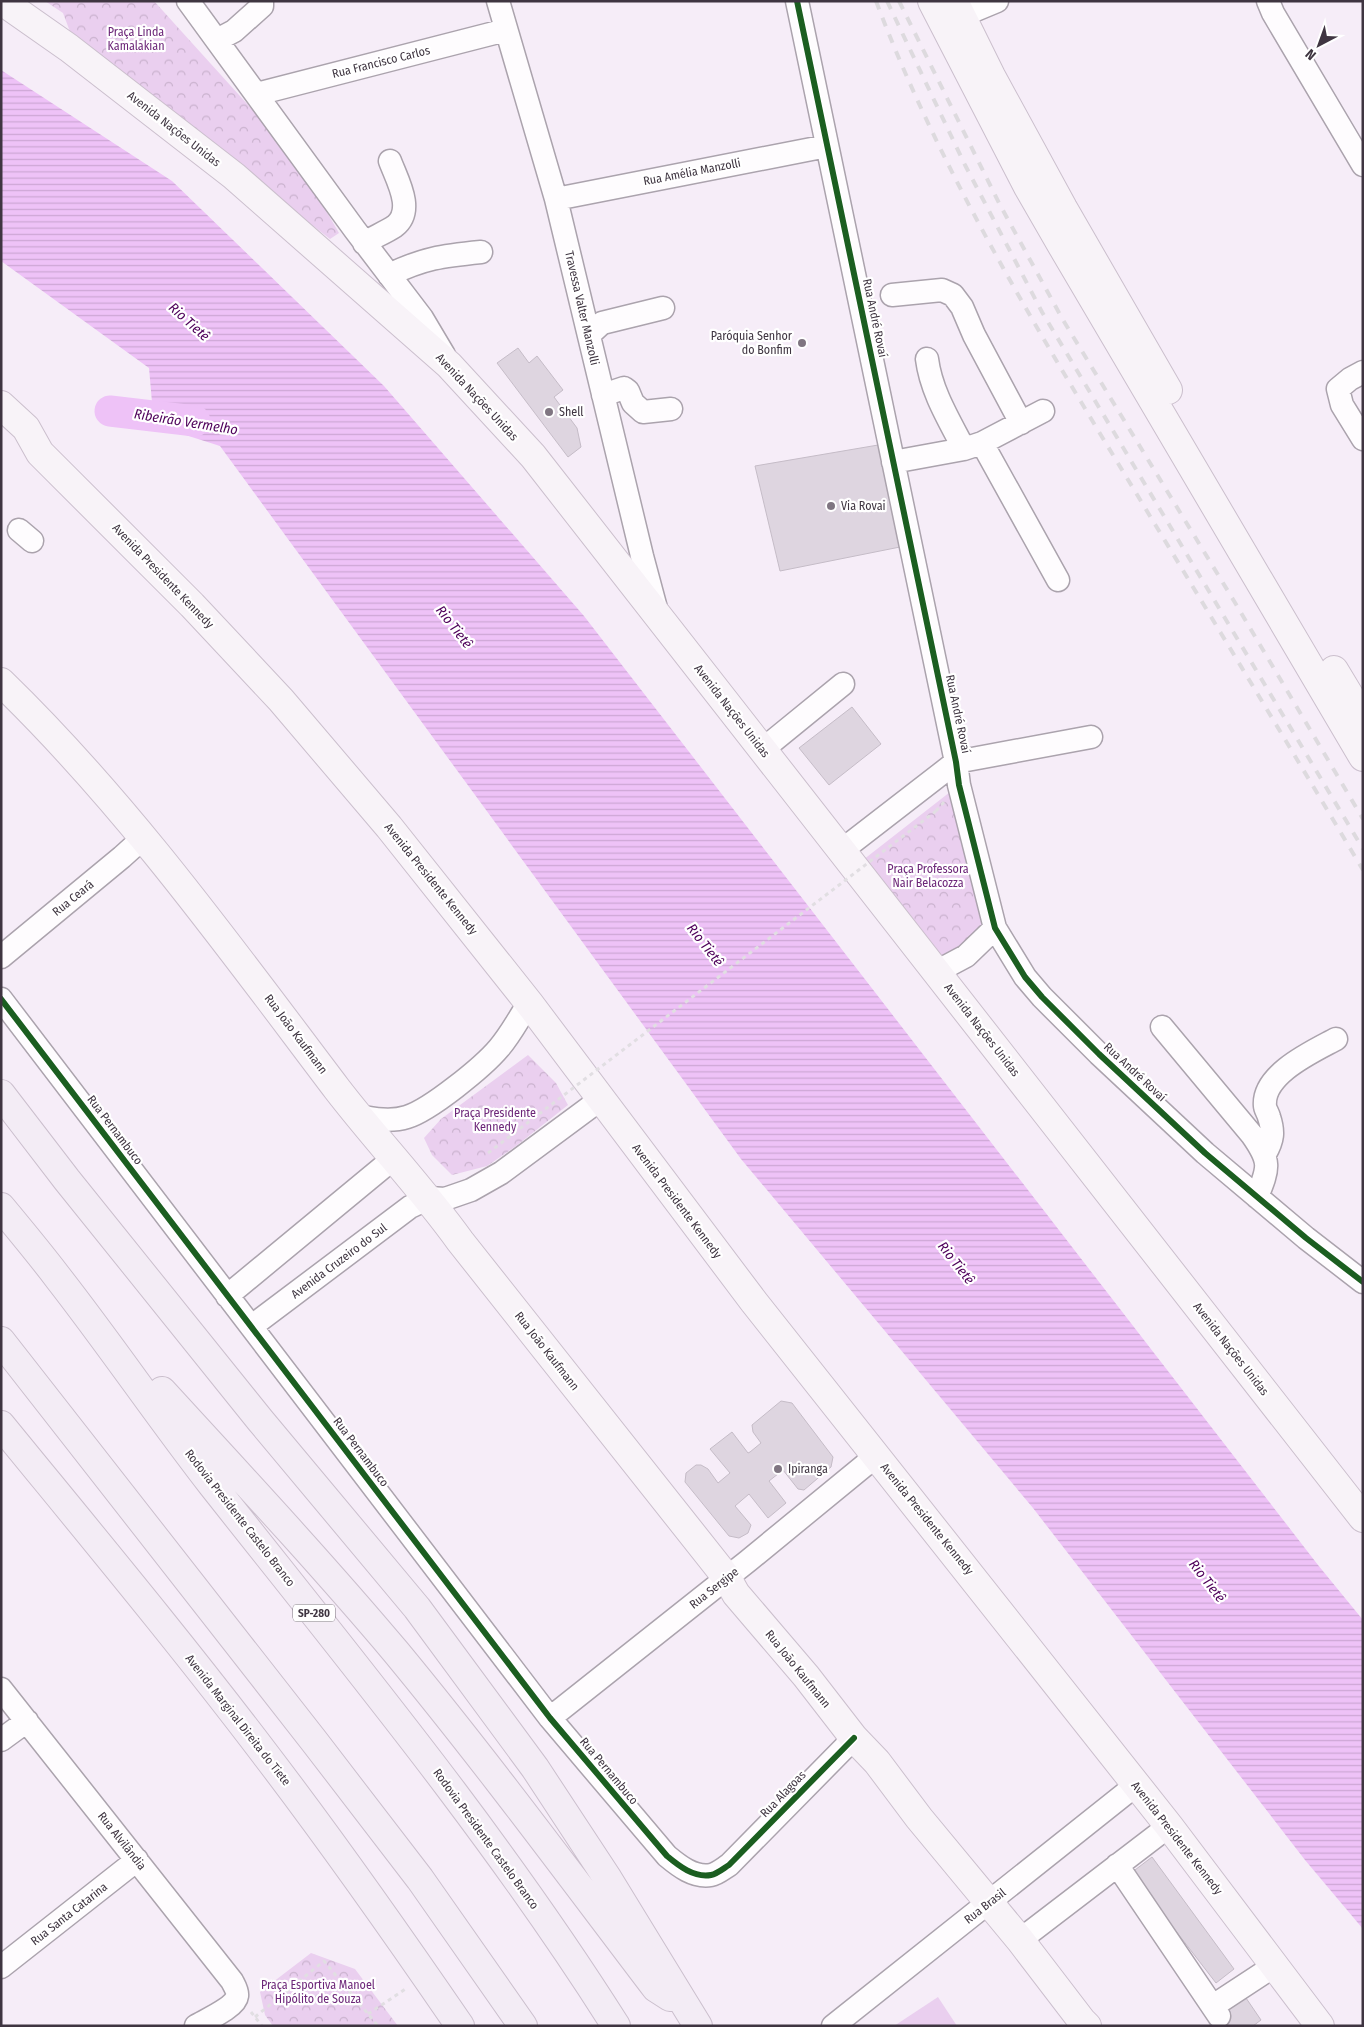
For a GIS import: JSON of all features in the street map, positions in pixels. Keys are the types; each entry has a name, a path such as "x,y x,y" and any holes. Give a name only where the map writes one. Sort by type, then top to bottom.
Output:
{"highway":[{"path":"1,1094 67,1180 260,1420 417,1608 540,1776 608,1879 694,2018"},
{"name":"Rodovia Presidente Castelo Branco","path":"1,1207 59,1279 209,1480 370,1684 495,1848 588,1982 616,2026"},
{"path":"59,1279 250,1487 395,1652 528,1820 656,1988 694,2018"},
{"path":"1,1341 420,1879 523,2026"},
{"name":"Avenida Marginal Direita do Tiete","path":"1,1425 126,1578 265,1754 376,1903 460,2026"}],"main road":[{"name":"Avenida Nações Unidas","path":"2,1 69,48 234,176 449,365 532,456 1363,1518"},
{"path":"947,11 1176,404 1363,718"},
{"path":"947,11 1028,187 1363,757"},
{"name":"Avenida Presidente Kennedy","path":"1,405 26,428 40,453 192,604 281,700 389,827 529,1002 754,1302 1098,1739 1169,1826 1320,2026"},
{"path":"1,425 16,438 40,453"},
{"name":"Rua João Kaufmann","path":"1,682 69,751 143,838 358,1116 429,1198 460,1241 727,1578 736,1594 806,1676 854,1738 877,1762 919,1818 1020,1940 1082,2021 1088,2026"}],"street":[{"path":"188,1 364,243 422,318 449,365"},
{"path":"216,40 234,31 262,6 262,1"},
{"name":"Travessa Valter Manzolli","path":"498,1 556,199 658,616"},
{"name":"Rua André Rovaí","path":"797,1 956,762 959,785 995,928 1021,970 1042,997 1098,1054 1198,1146 1257,1197 1363,1282"},
{"path":"947,11 997,1"},
{"path":"1268,1 1273,13 1363,165"},
{"name":"Rua Francisco Carlos","path":"257,94 506,30"},
{"name":"Rua Amélia Manzolli","path":"556,199 828,146"},
{"path":"364,243 396,225 404,215 404,202 390,161"},
{"path":"389,275 414,263 437,256 481,252"},
{"path":"892,295 942,290 954,294 1021,423"},
{"path":"589,335 602,323 663,308"},
{"path":"927,358 929,373 941,404 973,446 1058,580"},
{"path":"1363,372 1350,379 1338,389 1342,405 1363,439"},
{"path":"603,395 624,388 633,403 643,412 671,409"},
{"path":"893,462 973,446 1043,411"},
{"path":"762,750 843,684"},
{"path":"956,762 1091,737"},
{"name":"Rua André Rovaí","path":"841,851 956,762"},
{"name":"Rua Ceará","path":"1,957 143,838"},
{"path":"936,972 966,956 995,928"},
{"name":"Rua Pernambuco","path":"1,999 550,1718 667,1856 679,1866 696,1874 712,1875 729,1865"},
{"path":"358,1116 379,1120 396,1119 408,1117 429,1106 494,1053 529,1002"},
{"path":"1162,1027 1252,1135 1265,1154 1266,1168 1257,1197"},
{"path":"1265,1154 1273,1141 1271,1123 1265,1105 1268,1090 1277,1078 1293,1063 1336,1038"},
{"path":"429,1198 445,1199 471,1190 494,1178 601,1099"},
{"path":"227,1296 394,1158"},
{"name":"Avenida Cruzeiro do Sul","path":"252,1326 410,1207 429,1198"},
{"name":"Rua Sergipe","path":"550,1718 727,1578 876,1456"},
{"name":"Rua Alvilândia","path":"1,1689 227,1972 235,1987 237,1997 228,2007 196,2026"},
{"path":"1,1740 27,1721"},
{"name":"Rua Alagoas","path":"729,1865 854,1738"},
{"name":"Rua Brasil","path":"833,2026 1136,1785"},
{"path":"1020,1940 1169,1826"},
{"name":"Rua Santa Catarina","path":"1,1967 137,1860"},
{"path":"1117,1865 1216,2011 1274,1966"}],"path":[{"path":"488,1153 936,811"},
{"path":"262,2026 255,2017 324,1961 378,2026"},
{"path":"368,2014 426,1976"}],"green space":[{"name":"Praça Linda Kamalakian","path":"45,1 154,1 295,157 339,233 330,239 72,37 63,13"},
{"name":"Praça Professora Nair Belacozza","path":"959,785 995,928 936,972 854,867"},
{"name":"Praça Presidente Kennedy","path":"528,1055 556,1083 568,1105 487,1166 452,1175 432,1155 424,1138 441,1119"},
{"name":"Praça Esportiva Manoel Hipólito de Souza","path":"311,1953 355,1969 398,2026 273,2026 265,2015 260,1992"},
{"path":"938,1997 957,2026 894,2026"}],"water":[{"name":"Rio Tietê","path":"1,70 172,181 384,386 584,616 1318,1565 1363,1620 1363,1929 1305,1860 1033,1508 741,1159 220,446 154,425 149,368 1,261"}],"building":[{"name":"Shell","path":"518,348 529,363 537,356 563,390 554,397 577,428 581,447 568,457 497,363"},
{"name":"Via Rovai","path":"884,444 905,546 780,571 755,466"},
{"path":"852,707 881,744 829,785 799,748"},
{"name":"Ipiranga","path":"781,1401 792,1403 833,1457 831,1467 804,1490 798,1489 783,1470 769,1481 786,1503 768,1518 749,1494 735,1506 751,1525 748,1533 739,1538 729,1536 685,1482 686,1473 696,1465 701,1465 708,1469 718,1483 730,1473 710,1449 732,1432 748,1453 750,1452 761,1443 753,1432 752,1425"},
{"path":"1152,1857 1234,1969 1216,1983 1131,1873"},
{"path":"1246,1998 1261,2020 1253,2026 1211,2026 1209,2023"}],"waterway":[{"name":"Ribeirão Vermelho","path":"110,411 195,421"}],"railway":[{"path":"876,1 930,127 993,250 1027,311 1363,870"},
{"path":"887,1 965,165 1042,312 1363,849"},
{"path":"899,1 1000,205 1063,320 1234,601 1363,819"}],"cycle path":[{"path":"797,1 956,762 959,785 995,928 1025,977 1042,997 1099,1054 1205,1153 1306,1238 1363,1282"},
{"path":"1,999 550,1718 667,1856 682,1867 699,1875 711,1875 720,1871 729,1865 854,1738"}],"place":[{"name":"Paróquia Senhor do Bonfim","path":"802,343"},
{"name":"Shell","path":"549,412"},
{"name":"Via Rovai","path":"831,506"},
{"name":"Ipiranga","path":"778,1469"}]}
